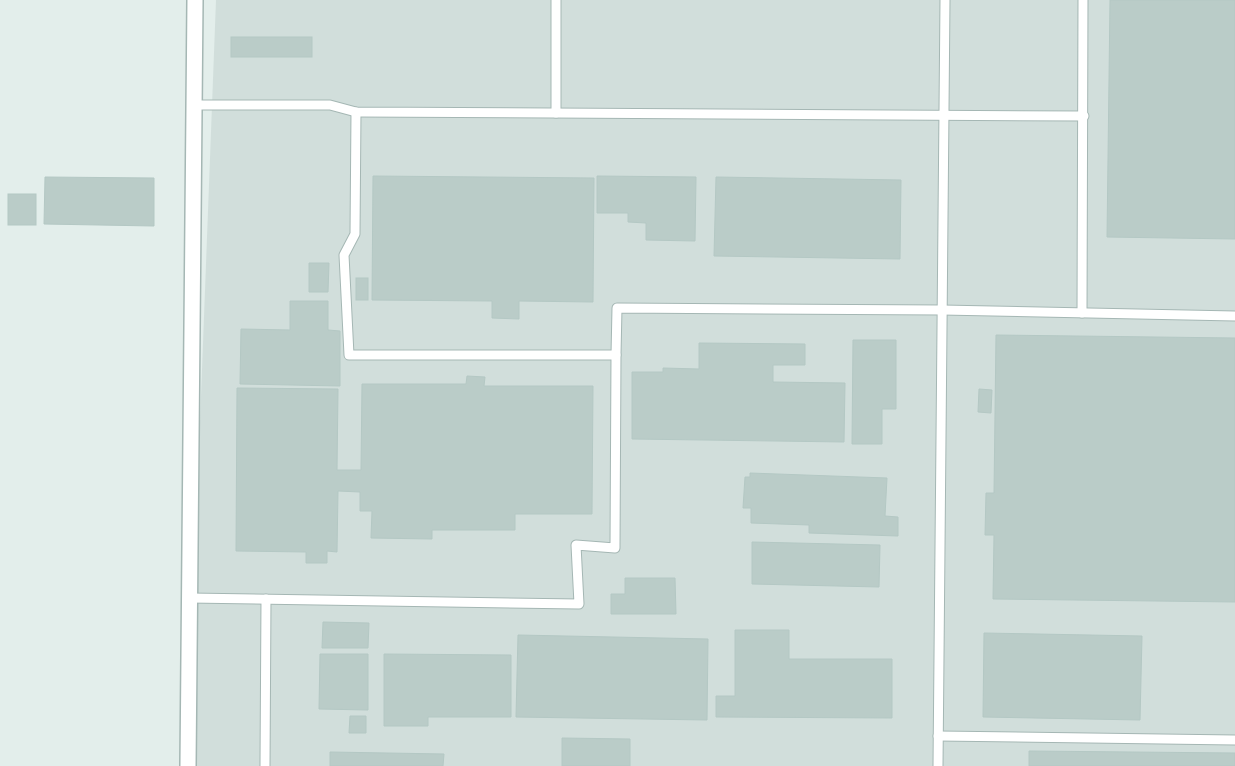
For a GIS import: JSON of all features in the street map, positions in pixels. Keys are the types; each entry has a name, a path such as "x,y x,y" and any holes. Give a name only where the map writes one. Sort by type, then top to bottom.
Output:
{"street":[{"path":"188,766 195,0"}],"lane":[{"path":"556,0 556,113"},
{"path":"938,766 945,0"},
{"path":"1082,314 1083,0"},
{"path":"194,105 330,105 356,112 1084,116"},
{"path":"356,112 355,234 344,255 348,355 616,355"},
{"path":"189,598 579,604 576,545 615,548 617,308 942,310 1235,316"},
{"path":"265,766 266,599"},
{"path":"938,736 1235,740"}],"shaded area":[{"path":"216,0 1235,0 1235,766 187,766"}],"building":[{"path":"1110,0 1235,0 1235,239 1107,237"},
{"path":"231,37 312,37 312,57 231,57"},
{"path":"373,176 594,178 593,302 519,301 519,319 492,318 492,301 372,300"},
{"path":"597,176 696,177 695,241 646,240 646,223 628,222 628,213 597,213"},
{"path":"45,177 154,178 154,226 44,224"},
{"path":"716,177 901,180 900,259 714,256"},
{"path":"8,194 36,194 36,225 8,225"},
{"path":"309,263 329,263 328,292 309,292"},
{"path":"356,278 368,278 368,300 356,300"},
{"path":"290,301 328,301 328,330 340,331 340,386 240,384 241,329 290,330"},
{"path":"996,335 1235,338 1235,602 993,599 994,535 985,535 986,493 994,493"},
{"path":"853,340 896,340 896,409 882,409 882,444 852,444"},
{"path":"699,343 805,344 805,365 773,365 773,382 845,383 844,442 632,439 632,372 663,372 663,368 699,369"},
{"path":"467,376 485,377 484,386 593,386 592,514 515,514 515,530 432,530 432,539 371,538 372,511 360,511 360,492 338,491 337,552 327,551 327,563 306,563 306,552 236,551 237,388 338,389 337,470 361,470 362,384 466,384"},
{"path":"979,389 992,390 991,413 978,412"},
{"path":"750,473 887,478 885,516 898,517 898,536 809,533 809,525 751,523 751,508 743,508 745,477 750,477"},
{"path":"752,542 880,545 879,587 752,584"},
{"path":"625,578 675,578 676,614 611,614 611,594 625,594"},
{"path":"323,622 369,623 368,648 322,648"},
{"path":"735,630 789,630 789,659 892,659 892,718 716,717 716,696 735,696"},
{"path":"984,633 1142,636 1140,720 983,717"},
{"path":"518,635 708,639 707,720 516,717"},
{"path":"320,654 368,654 368,710 319,709"},
{"path":"384,654 511,655 511,717 428,717 428,726 384,726"},
{"path":"350,716 366,716 366,733 349,733"},
{"path":"562,738 630,739 630,766 562,766"},
{"path":"1029,751 1235,753 1235,766 1029,766"},
{"path":"330,752 444,754 443,766 330,766"}]}
